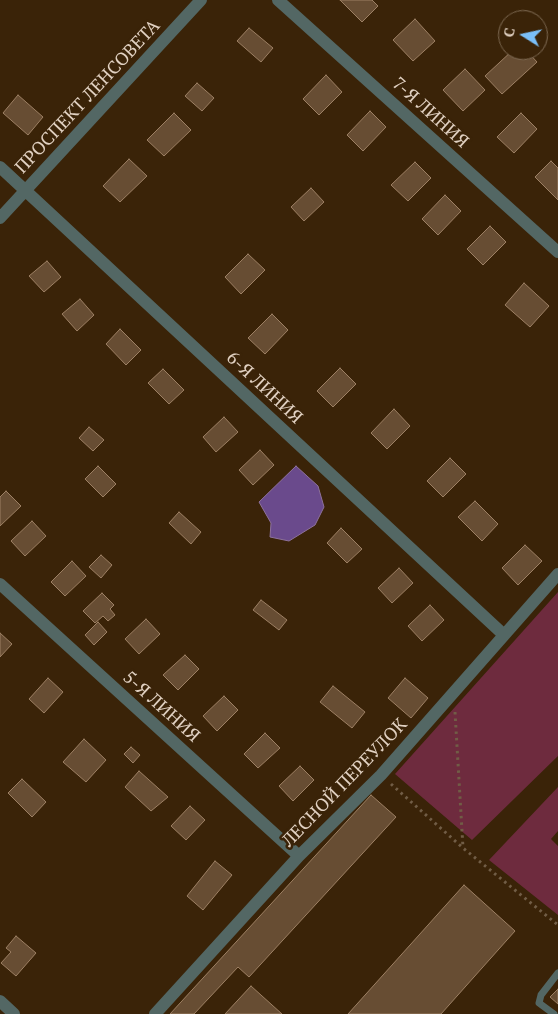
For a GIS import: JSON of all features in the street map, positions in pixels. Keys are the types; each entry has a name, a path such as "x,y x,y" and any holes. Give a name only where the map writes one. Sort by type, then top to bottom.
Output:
{"street":[{"name":"ПРОСПЕКТ ЛЕНСОВЕТА","path":"0,218 201,0"},
{"name":"7-Я ЛИНИЯ","path":"278,0 558,252"},
{"name":"6-Я ЛИНИЯ","path":"0,167 504,635"},
{"name":"ЛЕСНОЙ ПЕРЕУЛОК","path":"155,1014 298,856 381,775 558,574"},
{"name":"5-Я ЛИНИЯ","path":"0,584 298,856"},
{"path":"0,1001 14,1014"}],"lane":[{"path":"554,1014 539,1003 541,995 558,973"}],"path":[{"path":"454,694 463,848"},
{"path":"381,775 463,848 558,924"}],"shaded area":[{"path":"296,466 318,486 324,507 315,525 289,541 270,537 271,523 259,502"},
{"path":"558,592 558,756 472,840 395,774"},
{"path":"558,787 558,831 551,839 558,846 558,915 489,860"}],"building":[{"path":"340,0 372,0 378,6 362,22"},
{"path":"415,19 435,41 413,61 393,40"},
{"path":"249,28 273,48 261,62 237,41"},
{"path":"502,60 535,60 537,62 502,94 485,76"},
{"path":"465,69 485,90 463,111 443,90"},
{"path":"326,75 342,92 319,115 303,99"},
{"path":"197,83 214,98 202,111 185,96"},
{"path":"18,95 43,117 28,135 3,113"},
{"path":"370,111 386,127 363,151 347,135"},
{"path":"174,113 191,130 164,156 147,140"},
{"path":"521,113 537,129 514,153 497,137"},
{"path":"129,159 147,176 120,202 103,186"},
{"path":"551,161 558,168 558,200 535,177"},
{"path":"415,162 431,178 408,201 391,185"},
{"path":"311,188 324,202 304,221 291,207"},
{"path":"445,195 461,211 438,235 422,219"},
{"path":"490,226 506,242 483,265 467,249"},
{"path":"248,254 265,270 241,294 225,277"},
{"path":"47,261 61,277 44,292 29,276"},
{"path":"524,283 549,306 530,327 505,305"},
{"path":"80,299 94,315 77,331 62,314"},
{"path":"272,314 288,330 265,354 248,338"},
{"path":"120,329 141,350 126,365 106,344"},
{"path":"340,368 356,384 333,407 317,391"},
{"path":"163,369 184,390 169,404 148,383"},
{"path":"394,409 410,426 387,449 371,433"},
{"path":"224,417 238,432 216,452 203,437"},
{"path":"89,427 104,440 93,451 79,438"},
{"path":"260,450 274,465 253,485 239,470"},
{"path":"450,458 466,474 443,497 427,481"},
{"path":"98,466 116,484 103,497 85,479"},
{"path":"6,491 21,506 0,526 0,497"},
{"path":"475,501 498,524 482,541 458,517"},
{"path":"179,512 201,532 191,544 169,523"},
{"path":"32,521 46,536 25,556 11,541"},
{"path":"341,528 362,549 347,563 327,543"},
{"path":"525,545 542,561 518,585 502,568"},
{"path":"101,555 112,565 101,578 89,567"},
{"path":"72,561 86,576 65,596 51,582"},
{"path":"399,568 413,583 392,603 378,588"},
{"path":"102,593 114,605 110,609 115,615 108,621 103,616 95,623 83,611"},
{"path":"261,600 287,620 279,630 253,610"},
{"path":"430,605 444,620 422,641 408,626"},
{"path":"146,619 160,634 139,654 125,639"},
{"path":"98,622 107,632 94,645 85,635"},
{"path":"0,633 12,644 0,657"},
{"path":"185,655 199,669 178,690 163,675"},
{"path":"48,678 63,692 44,713 29,699"},
{"path":"405,678 428,698 411,718 388,698"},
{"path":"333,686 365,712 352,728 320,702"},
{"path":"224,696 238,710 217,731 203,716"},
{"path":"265,733 280,748 258,768 244,754"},
{"path":"84,739 106,760 86,782 63,762"},
{"path":"131,747 140,755 133,763 124,754"},
{"path":"300,766 314,780 293,801 279,786"},
{"path":"139,771 168,797 151,811 125,787"},
{"path":"22,779 46,802 32,817 8,793"},
{"path":"371,795 396,817 249,977 238,967 194,1014 170,1014"},
{"path":"190,806 205,820 186,840 171,826"},
{"path":"215,861 232,875 203,910 187,896"},
{"path":"464,885 515,931 441,1014 348,1014"},
{"path":"16,936 36,953 16,976 1,963 11,952 6,948"},
{"path":"251,986 282,1014 225,1014"},
{"path":"558,989 558,1004 550,997"}]}
